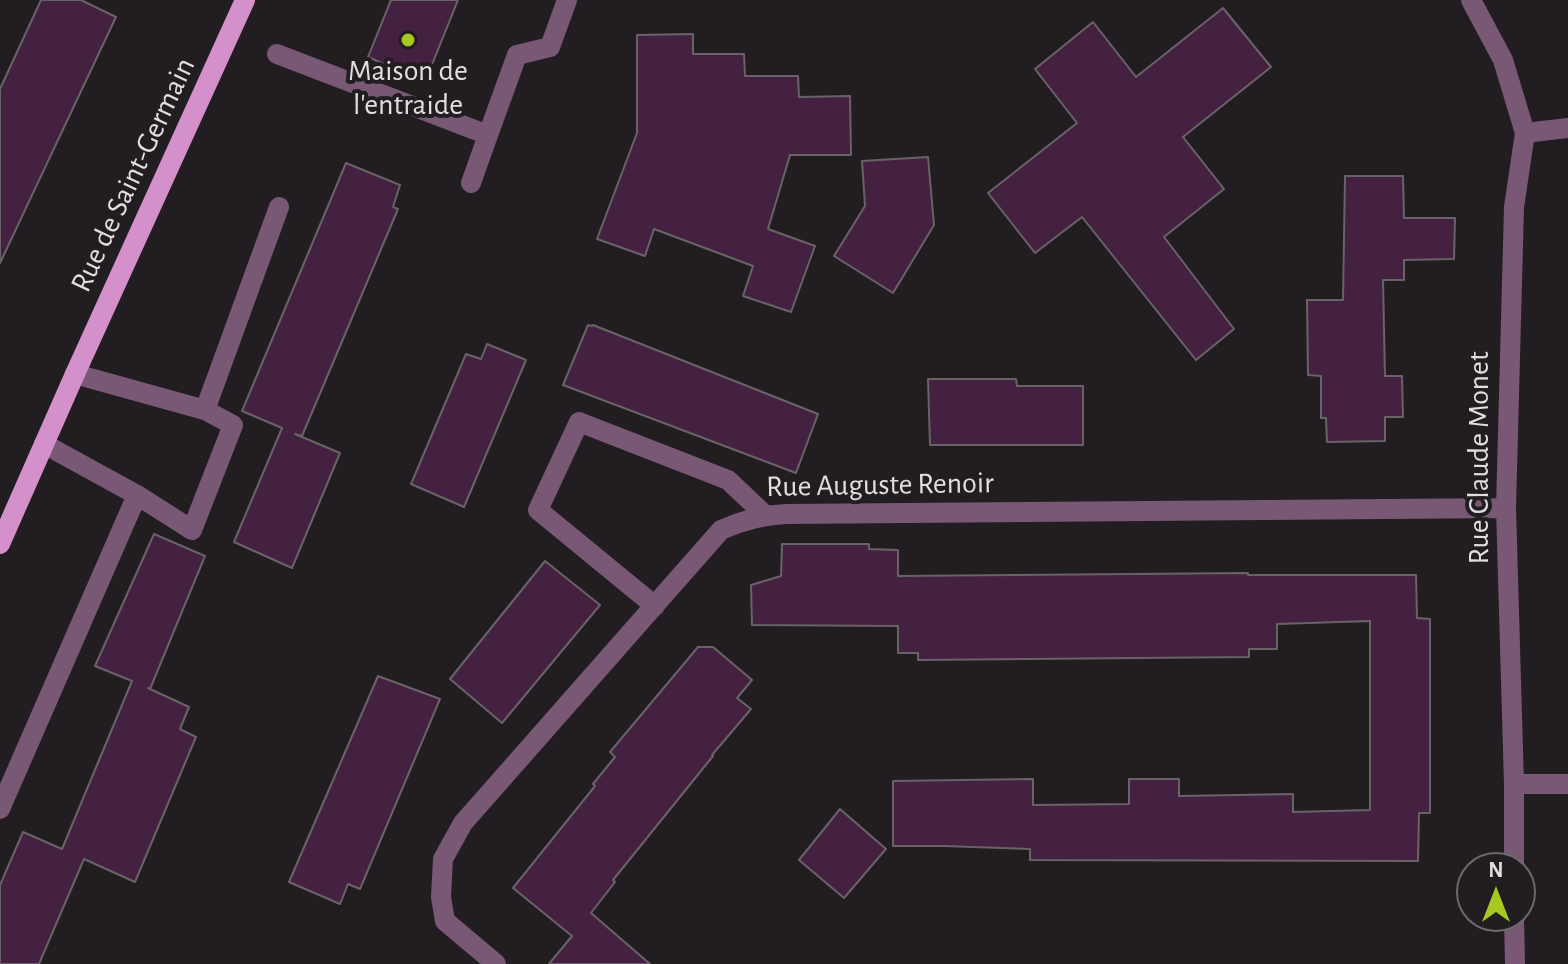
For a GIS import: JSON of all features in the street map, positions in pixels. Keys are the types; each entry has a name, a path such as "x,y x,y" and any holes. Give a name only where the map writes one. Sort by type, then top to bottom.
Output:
{"main road":[{"name":"Rue de Saint-Germain","path":"0,544 245,0"}],"street":[{"path":"471,183 517,55 550,47 567,0"},
{"path":"1471,0 1503,60 1525,133 1568,128"},
{"path":"277,54 488,135"},
{"name":"Rue Claude Monet","path":"1514,852 1506,508 1514,207 1525,133"},
{"path":"205,410 279,207"},
{"path":"44,444 137,495 192,530 233,425 205,410 75,374"},
{"path":"655,606 538,510 579,422 728,480 765,515"},
{"path":"0,809 137,495"},
{"name":"Rue Auguste Renoir","path":"496,964 445,921 441,897 443,859 463,823 721,530 765,515 1506,508"},
{"path":"1514,784 1568,784"},
{"path":"1514,932 1515,964"}],"building":[{"path":"41,0 81,0 116,17 0,263 0,89"},
{"name":"Maison de l'entraide","path":"391,0 458,0 425,82 368,57"},
{"path":"1223,8 1271,67 1183,137 1224,189 1164,237 1234,329 1196,360 1082,217 1035,253 988,193 1077,123 1035,69 1093,22 1136,77"},
{"path":"693,34 693,54 744,54 745,76 798,76 799,97 850,96 851,155 790,155 768,229 815,246 791,312 743,296 753,266 654,229 645,256 597,239 637,133 637,35"},
{"path":"928,157 934,225 893,293 834,256 865,206 862,161"},
{"path":"346,163 400,185 393,207 398,209 302,436 295,434 340,453 292,568 234,542 282,428 242,411"},
{"path":"1345,176 1403,176 1404,218 1455,218 1454,259 1404,260 1404,280 1383,280 1385,376 1402,376 1403,417 1385,417 1385,441 1327,442 1326,418 1321,418 1321,376 1308,375 1307,300 1343,300"},
{"path":"588,325 818,414 796,473 563,385"},
{"path":"487,344 526,360 464,507 411,484 466,354 481,359"},
{"path":"928,379 1016,379 1017,386 1083,386 1083,445 930,445"},
{"path":"154,534 205,556 150,689 189,707 180,729 196,737 135,882 84,859 39,964 0,964 0,885 23,832 62,849 132,681 95,666"},
{"path":"782,544 869,544 869,549 898,550 898,576 1416,575 1417,618 1430,619 1430,813 1419,813 1418,861 1030,860 1030,849 893,846 893,781 1033,779 1033,805 1129,804 1129,779 1179,779 1179,796 1293,794 1293,812 1370,810 1370,621 1277,624 1277,649 1249,649 1249,657 918,660 918,653 898,653 898,626 752,625 751,585 781,576"},
{"path":"545,561 600,605 502,723 450,679"},
{"path":"698,647 713,647 752,680 737,698 751,709 613,880 615,882 591,913 650,964 549,964 572,936 513,888 595,786 593,784 615,757 610,752"},
{"path":"378,676 440,699 360,889 348,884 340,904 289,882"},
{"path":"840,809 886,849 844,898 799,860"}],"place":[{"name":"Maison de l'entraide","path":"408,40"}]}
